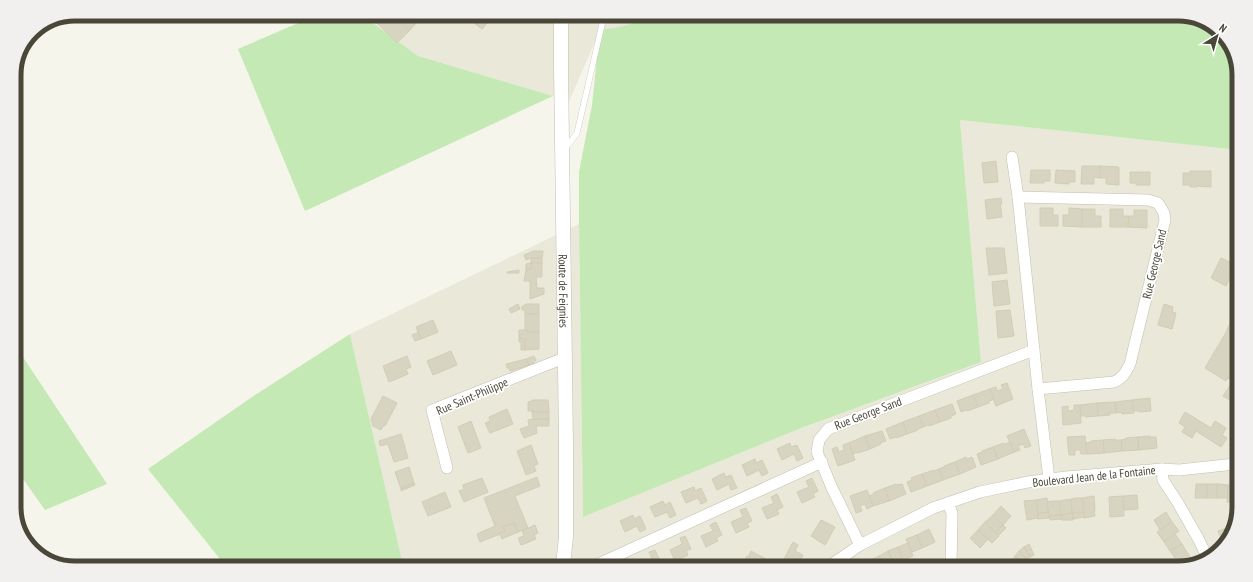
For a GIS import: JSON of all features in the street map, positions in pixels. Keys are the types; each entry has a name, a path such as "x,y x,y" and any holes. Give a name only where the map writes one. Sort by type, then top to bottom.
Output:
{"street":[{"name":"Route de Feignies","path":"561,21 560,65 566,443 566,537 563,561"},
{"path":"1012,157 1018,198 1049,479"},
{"name":"Rue George Sand","path":"1018,198 1148,200 1158,203 1164,213 1165,220 1130,364 1125,373 1120,379 1114,382 1038,389"},
{"name":"Rue George Sand","path":"860,545 832,488 817,452 819,440 828,429 1034,350"},
{"name":"Rue Saint-Philippe","path":"447,468 432,410 564,358"},
{"path":"611,561 822,462"},
{"name":"Boulevard Jean de la Fontaine","path":"836,561 860,545 933,508 980,492 1049,479 1162,469 1179,470 1232,464"},
{"path":"1162,469 1163,480 1178,503 1205,553"},
{"path":"948,503 952,512 951,561"}],"lane":[{"path":"562,152 572,142 578,133 603,21"}],"shaded area":[{"path":"370,21 642,21 600,30 568,104 553,96 418,56"},
{"path":"960,120 1232,149 1231,518 1225,534 1214,548 1202,555 1185,561 402,561 350,334 579,224 583,517 804,427 981,362"}],"green space":[{"path":"303,21 370,21 418,56 553,96 305,211 238,49"},
{"path":"642,21 1189,22 1199,25 1211,32 1221,42 1228,54 1232,71 1232,149 960,120 981,362 804,427 583,517 579,172 592,105 600,30"},
{"path":"350,334 402,561 222,561 148,469 255,395"},
{"path":"21,354 107,484 45,510 21,476"}],"building":[{"path":"375,21 399,21 409,31 397,43"},
{"path":"399,21 418,21 409,31"},
{"path":"472,21 489,21 482,29"},
{"path":"996,161 998,182 984,183 982,163"},
{"path":"1082,166 1100,166 1100,178 1094,177 1094,184 1081,184"},
{"path":"1100,166 1119,167 1119,185 1106,184 1106,178 1100,178"},
{"path":"1031,170 1050,170 1050,181 1044,181 1044,183 1030,183"},
{"path":"1056,170 1075,171 1075,182 1069,182 1069,184 1055,183"},
{"path":"1190,171 1211,171 1211,187 1190,187 1190,185 1183,185 1183,173 1190,173"},
{"path":"1130,172 1150,172 1150,185 1136,185 1136,183 1130,183"},
{"path":"1001,198 1002,204 1000,204 1002,217 987,219 985,200"},
{"path":"1040,208 1053,208 1053,215 1058,215 1058,226 1040,226"},
{"path":"1069,208 1082,209 1082,227 1063,226 1063,215 1069,215"},
{"path":"1082,209 1095,209 1095,216 1101,216 1101,227 1082,227"},
{"path":"1110,209 1123,209 1123,216 1129,216 1128,227 1110,227"},
{"path":"1134,210 1147,210 1147,228 1128,227 1129,216 1134,216"},
{"path":"986,248 1004,248 1007,273 989,275"},
{"path":"534,251 543,251 542,258 531,258 526,260 524,255"},
{"path":"531,258 542,258 542,263 531,263"},
{"path":"1221,258 1232,263 1232,273 1226,286 1211,278"},
{"path":"531,263 542,263 542,277 536,277 537,288 544,288 544,294 530,299 530,281 524,281 526,270 531,269"},
{"path":"531,263 531,269 526,270 526,264"},
{"path":"519,270 519,273 507,273 507,272"},
{"path":"1007,280 1010,304 994,306 992,282"},
{"path":"518,304 520,309 511,313 509,309"},
{"path":"525,304 539,304 539,314 525,314 525,310 522,310 522,306 525,306"},
{"path":"1164,304 1173,307 1172,312 1176,313 1172,329 1158,325"},
{"path":"1010,310 1014,336 998,338 996,311"},
{"path":"525,314 539,314 539,332 527,332 528,330 525,330"},
{"path":"433,320 438,332 421,339 416,327"},
{"path":"1232,321 1232,332 1227,329"},
{"path":"1228,329 1232,332 1232,380 1228,378 1226,381 1205,368"},
{"path":"519,330 539,332 539,349 525,350 525,339 519,338"},
{"path":"419,332 421,339 415,341 412,335"},
{"path":"519,338 525,339 525,350 521,350 521,342 519,342"},
{"path":"451,351 457,365 433,375 427,361"},
{"path":"407,356 411,367 406,369 408,374 389,382 383,366"},
{"path":"534,356 536,360 532,365 529,365 526,359"},
{"path":"526,359 529,365 510,371 509,368 507,368 506,364"},
{"path":"1232,382 1232,402 1223,396"},
{"path":"1007,383 1013,399 996,406 990,389 996,387 997,391 1003,389 1001,385"},
{"path":"990,389 994,399 989,401 989,403 978,407 973,395"},
{"path":"973,395 978,407 961,412 957,401"},
{"path":"383,396 397,403 385,426 384,425 381,430 373,426 371,419"},
{"path":"1150,398 1151,411 1134,411 1132,400"},
{"path":"532,400 548,400 549,412 528,411 528,402"},
{"path":"1132,400 1134,413 1116,413 1115,402"},
{"path":"1115,402 1116,413 1098,416 1097,403"},
{"path":"1097,403 1098,416 1081,416 1080,405"},
{"path":"952,404 956,414 951,416 951,418 940,422 935,410"},
{"path":"1074,405 1080,405 1081,423 1063,425 1062,407 1068,406 1068,411 1074,410"},
{"path":"507,409 513,424 490,433 485,423 490,421 489,417"},
{"path":"935,410 940,422 923,427 919,416"},
{"path":"532,412 549,412 549,419 533,419"},
{"path":"1185,412 1211,428 1215,421 1226,428 1222,435 1227,438 1221,447 1196,431 1192,438 1182,432 1185,427 1179,423"},
{"path":"919,416 923,427 907,434 903,422"},
{"path":"549,419 549,426 536,426 537,433 524,438 520,429 529,426 528,420"},
{"path":"471,421 481,448 468,453 458,427"},
{"path":"903,422 907,434 890,439 886,429"},
{"path":"1024,429 1031,446 1025,448 1023,444 1018,446 1020,450 1014,452 1007,436"},
{"path":"882,431 886,441 870,449 865,436"},
{"path":"401,434 408,458 394,462 388,444 380,446 379,441"},
{"path":"865,436 870,449 853,454 849,443"},
{"path":"1085,436 1087,454 1081,454 1080,450 1075,450 1075,455 1069,455 1067,437"},
{"path":"1138,437 1156,437 1157,448 1139,450"},
{"path":"1138,437 1139,450 1122,451 1121,440"},
{"path":"1103,440 1121,440 1122,451 1104,453"},
{"path":"1103,440 1104,453 1087,454 1086,443"},
{"path":"1010,442 1014,452 998,459 993,447"},
{"path":"790,443 791,447 797,445 803,458 797,461 794,454 782,460 777,449"},
{"path":"849,443 855,460 838,466 832,449 837,447 839,452 844,450 843,445"},
{"path":"531,445 538,464 534,466 536,471 526,475 517,451"},
{"path":"993,447 998,459 981,465 977,454"},
{"path":"966,457 967,459 972,457 976,467 960,474 955,462"},
{"path":"755,459 756,463 762,460 768,473 762,476 759,470 747,476 742,465"},
{"path":"955,462 960,474 943,480 939,469"},
{"path":"409,467 414,483 401,489 395,472"},
{"path":"939,469 943,480 927,486 922,474"},
{"path":"724,473 726,477 731,475 737,488 731,490 729,484 717,490 712,479"},
{"path":"922,474 927,486 911,492 907,482 912,480 911,478"},
{"path":"537,477 540,486 515,496 528,528 518,532 514,523 503,527 505,531 499,533 500,534 480,542 477,534 495,526 484,498"},
{"path":"482,478 488,492 464,502 459,491 464,489 463,485"},
{"path":"812,478 818,491 813,494 815,497 802,503 797,492 809,487 806,481"},
{"path":"414,483 415,485 401,491 401,489"},
{"path":"896,484 902,484 906,494 889,501 885,488"},
{"path":"1196,484 1207,484 1207,498 1195,498"},
{"path":"1207,484 1217,484 1217,498 1207,498"},
{"path":"1217,484 1228,485 1228,498 1217,498"},
{"path":"1228,485 1232,485 1232,502 1227,502"},
{"path":"694,487 695,491 701,488 707,501 701,504 698,498 686,503 681,492"},
{"path":"885,488 889,501 873,506 869,496"},
{"path":"867,490 873,506 867,509 865,504 860,506 862,511 856,513 850,496"},
{"path":"445,492 451,507 428,516 422,502"},
{"path":"777,494 783,507 777,510 779,514 767,519 762,508 774,503 771,497"},
{"path":"1137,495 1138,509 1124,510 1123,496"},
{"path":"1094,496 1095,516 1084,518 1082,498"},
{"path":"1123,496 1124,516 1110,517 1109,497"},
{"path":"1047,498 1049,512 1038,513 1036,500"},
{"path":"1082,498 1084,512 1072,513 1071,499"},
{"path":"1071,499 1072,513 1061,515 1059,501"},
{"path":"1036,500 1038,518 1027,520 1024,501"},
{"path":"663,501 665,505 670,502 676,515 670,518 667,512 655,517 650,507"},
{"path":"1059,501 1061,515 1049,516 1047,502"},
{"path":"1001,506 1011,516 1003,525 993,515"},
{"path":"746,508 752,521 747,523 749,527 736,533 731,522 743,517 740,510"},
{"path":"1049,512 1049,518 1038,519 1038,513"},
{"path":"1084,512 1084,517 1073,519 1072,513"},
{"path":"1166,512 1172,522 1160,530 1154,520"},
{"path":"1072,513 1073,520 1061,520 1061,515"},
{"path":"633,515 634,519 640,516 646,529 640,532 637,526 625,532 620,521"},
{"path":"993,515 1003,525 995,532 985,522"},
{"path":"1061,515 1061,519 1050,520 1049,516"},
{"path":"821,520 835,527 825,545 811,536"},
{"path":"716,522 722,535 716,538 718,541 706,547 701,536 713,531 710,525"},
{"path":"985,522 999,536 992,543 978,530"},
{"path":"1172,522 1179,531 1164,542 1157,532"},
{"path":"514,523 518,532 502,539 499,533 505,531 503,527"},
{"path":"535,525 538,533 534,535 536,539 521,545 518,538 524,536 522,531"},
{"path":"1003,525 1006,528 999,535 995,532"},
{"path":"1228,528 1221,540 1218,531"},
{"path":"929,529 935,542 922,548 917,535"},
{"path":"978,530 988,539 980,548 970,538"},
{"path":"1175,534 1182,544 1170,551 1164,542"},
{"path":"917,535 922,548 912,552 906,539"},
{"path":"685,536 691,549 686,551 688,555 675,561 670,550 682,544 680,538"},
{"path":"793,542 798,545 795,551 803,555 800,561 787,561 784,559"},
{"path":"908,543 913,556 903,560 898,547"},
{"path":"1029,544 1034,555 1030,557 1024,547"},
{"path":"1182,544 1191,559 1177,561 1170,551"},
{"path":"898,547 903,560 892,561 888,551"},
{"path":"1024,547 1030,557 1027,560 1019,551"},
{"path":"655,550 660,561 647,561 652,559 649,552"},
{"path":"751,551 766,559 765,561 744,561 747,556 748,557"},
{"path":"888,551 892,561 881,561 879,556"},
{"path":"1019,551 1027,560 1021,561 1015,556"},
{"path":"879,556 881,561 868,561"},
{"path":"1015,556 1021,561 1012,561"}]}
